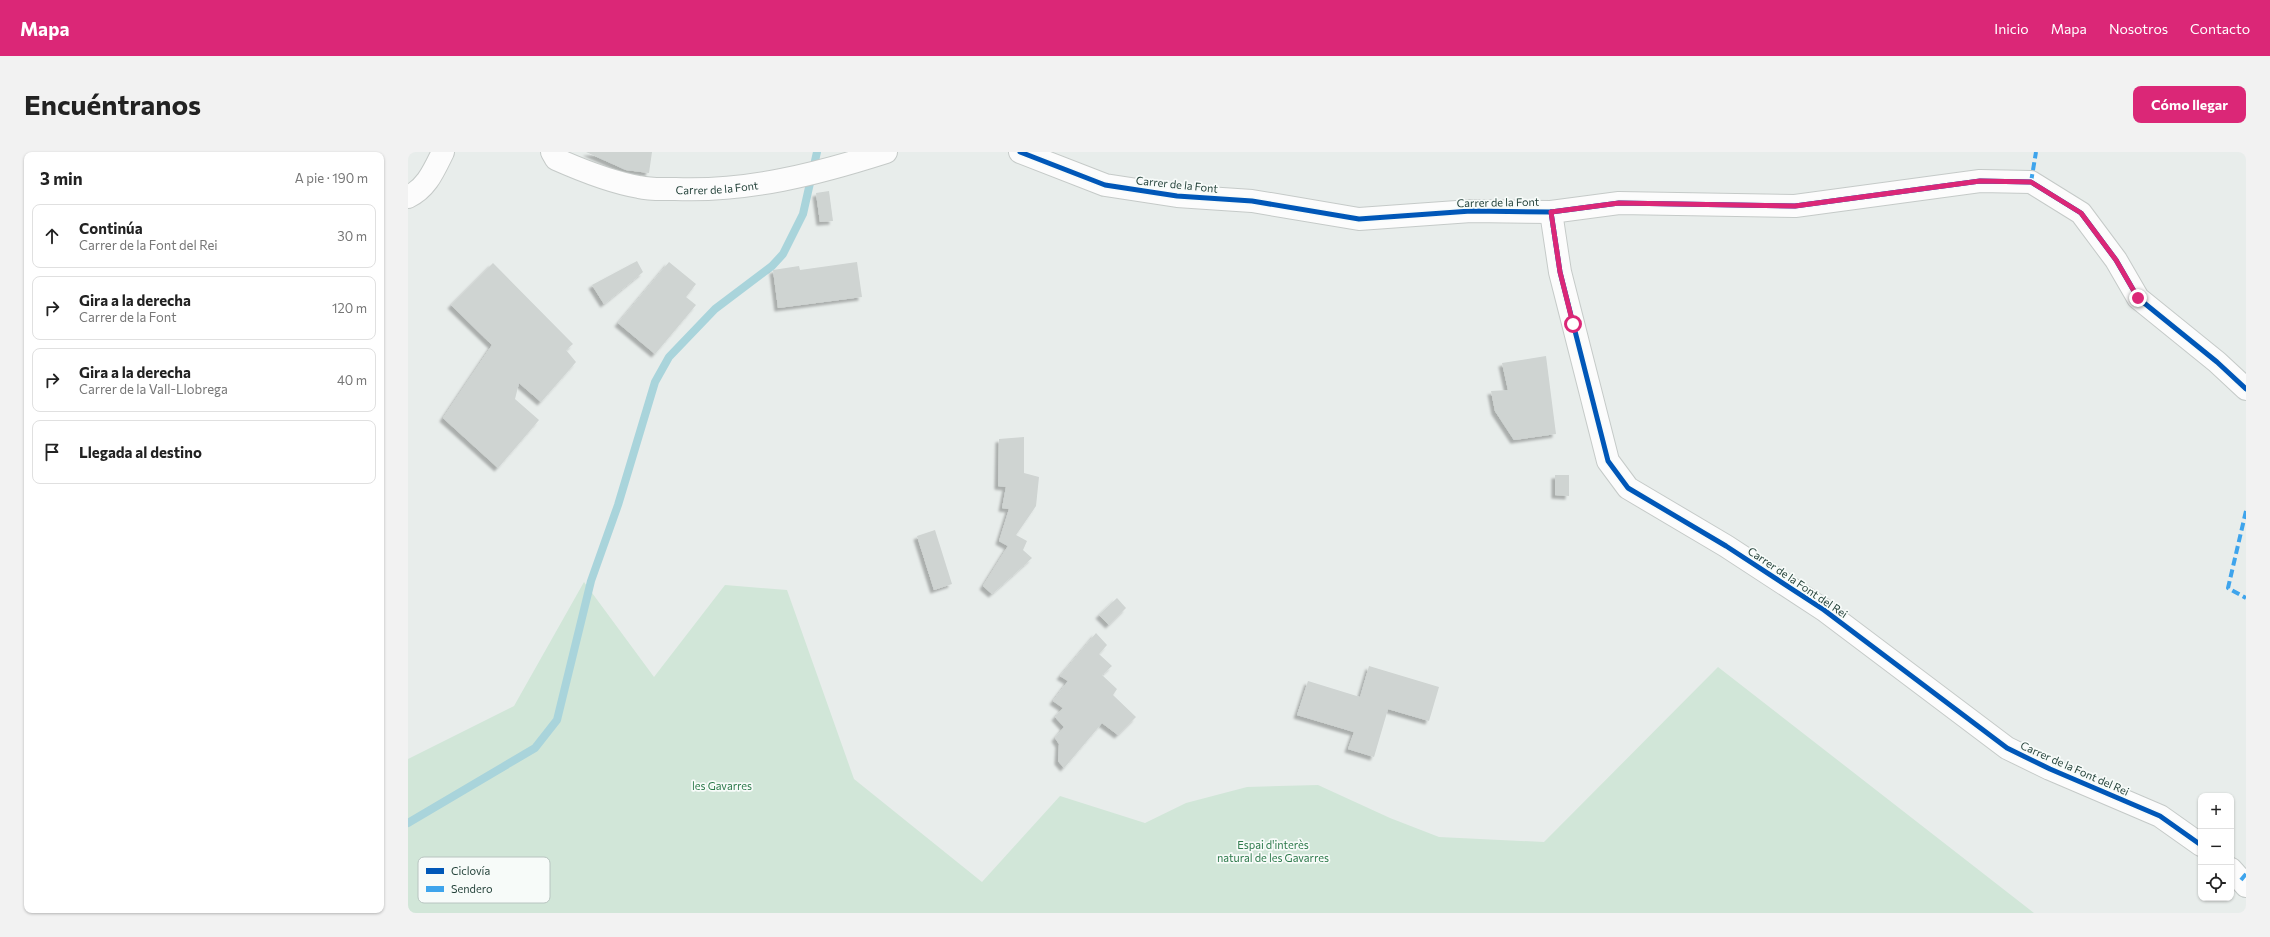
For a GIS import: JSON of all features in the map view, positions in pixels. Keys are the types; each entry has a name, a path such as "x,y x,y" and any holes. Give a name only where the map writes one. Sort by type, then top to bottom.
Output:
{"street":[{"path":"408,197 419,191 429,178 443,152"},
{"name":"Carrer de la Font","path":"552,152 556,159 611,181 641,188 683,190 724,189 768,184 838,167 886,152"},
{"name":"Carrer de la Font","path":"1020,152 1105,185 1177,196 1252,201 1359,219 1471,211 1551,212 1619,203 1795,206 1980,181 2031,182 2081,213 2116,260 2138,298 2218,362 2246,389"},
{"name":"Carrer de la Font del Rei","path":"1551,212 1560,272 1608,461 1628,488 1726,546 1824,610 2007,748 2050,770 2160,816 2198,843"},
{"path":"2234,872 2246,886"}],"green space":[{"name":"les Gavarres","path":"584,582 654,677 725,585 787,590 854,779 982,882 1060,796 1145,823 1186,803 1247,787 1318,785 1390,818 1439,837 1544,842 1718,667 2034,913 408,913 408,759 514,706"}],"building":[{"path":"586,152 652,152 649,173 626,170"},
{"path":"829,191 833,221 820,222 816,193"},
{"path":"637,261 643,272 604,304 592,285"},
{"path":"669,262 696,284 686,297 696,305 655,354 618,323"},
{"path":"857,262 862,297 778,308 773,270 799,266 800,270"},
{"path":"493,263 573,344 566,350 576,362 541,402 519,383 515,399 539,420 498,468 443,418 492,345 451,305"},
{"path":"1546,356 1556,434 1514,440 1495,411 1491,391 1508,390 1502,363"},
{"path":"1024,437 1024,473 1039,477 1036,506 1016,535 1027,541 1023,550 1032,558 992,594 983,586 1008,546 999,541 1009,509 1002,508 1006,487 998,486 999,439"},
{"path":"1555,475 1569,475 1569,496 1555,495"},
{"path":"935,530 952,584 934,590 917,536"},
{"path":"1117,598 1126,608 1109,625 1099,615"},
{"path":"1096,633 1107,645 1099,654 1112,666 1102,675 1117,689 1113,695 1136,717 1118,735 1102,723 1064,768 1058,761 1059,744 1055,738 1064,727 1055,717 1063,708 1053,701 1068,681 1060,676"},
{"path":"1369,666 1439,687 1429,721 1388,709 1374,757 1348,749 1354,732 1297,715 1308,681 1360,697"}],"waterway":[{"path":"408,823 535,748 557,720 591,581 618,505 655,382 669,357 715,309 772,266 783,254 803,214 817,152"}],"marked path":[{"path":"2031,182 2036,152"},
{"path":"2246,511 2228,588 2246,598"},
{"path":"2241,880 2246,874"}],"cycle path":[{"path":"1020,152 1105,185 1177,196 1252,201 1359,219 1471,211 1551,212 1619,203 1795,206 1980,181 2031,182 2081,213 2116,260 2138,298 2217,362 2246,389"},
{"path":"1551,212 1560,272 1608,461 1628,488 1726,546 1824,610 2007,748 2050,769 2160,816 2198,843"}],"route":[{"path":"1573,324 1560,272 1551,212 1619,203 1795,206 1980,181 2031,182 2081,213 2116,260 2138,298"}],"park label":[{"name":"Espai d'interès natural de les Gavarres","path":"1273,850"}]}
